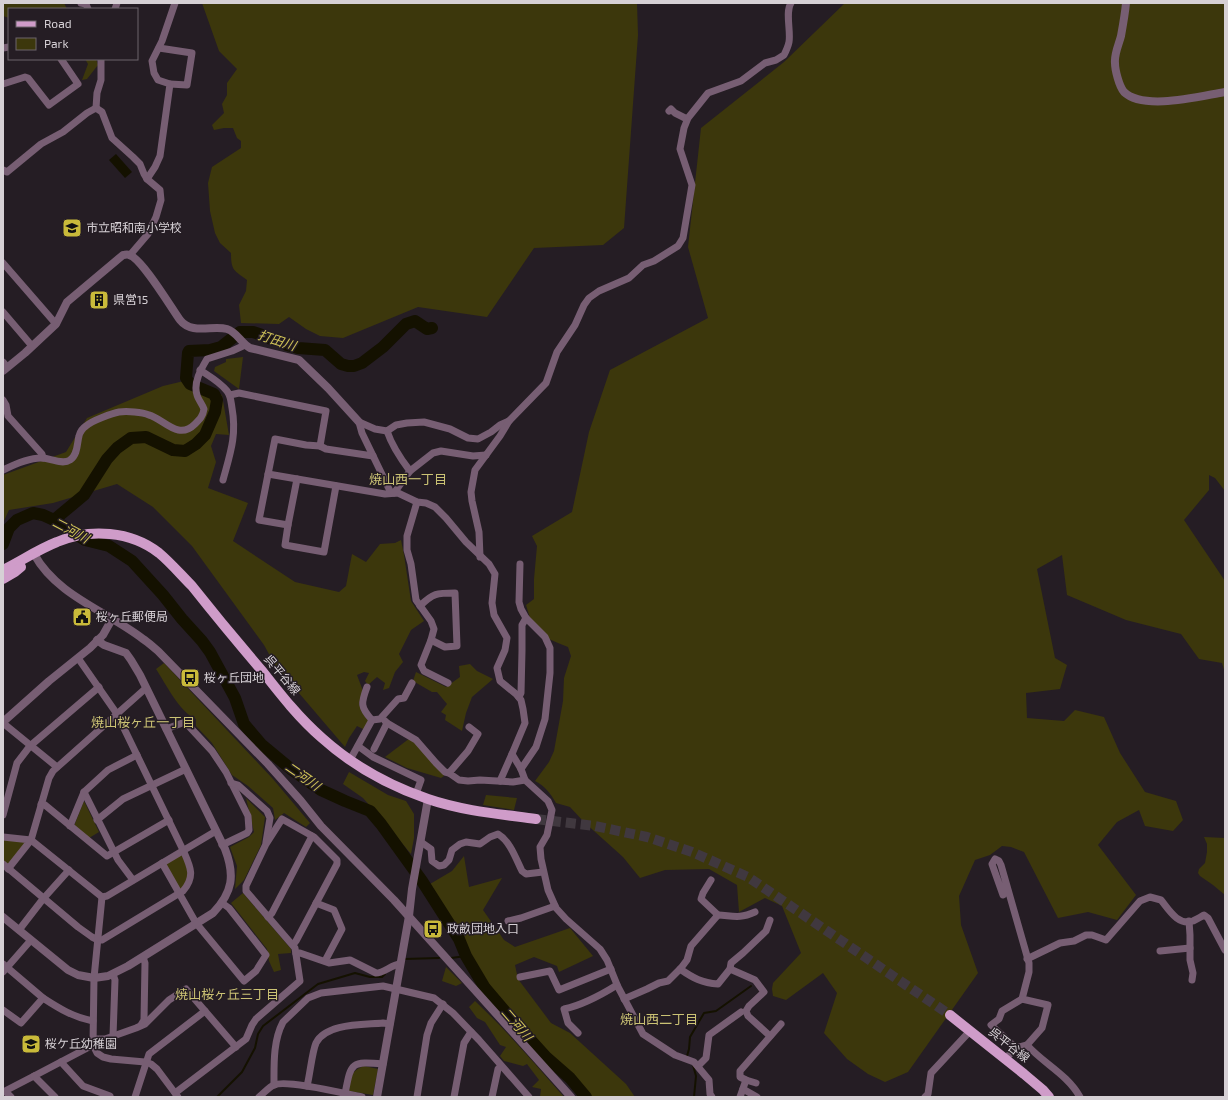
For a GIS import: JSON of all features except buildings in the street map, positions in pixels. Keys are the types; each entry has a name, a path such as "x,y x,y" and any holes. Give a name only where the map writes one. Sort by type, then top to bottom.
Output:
{"main road":[{"name":"呉平谷線","path":"3,579 34,554 56,542 79,535 109,533 139,542 159,553 174,567 192,586 296,712 321,737 350,760 403,790 428,799 452,806 488,813 536,819"},
{"name":"呉平谷線","path":"3,570 15,568"},
{"name":"呉平谷線","path":"950,1015 1024,1074 1049,1097"}],"street":[{"path":"158,48 192,53 187,85 170,84 158,80 154,73 152,61 175,3"},
{"path":"480,557 479,532 477,520 473,511 471,492 475,470 509,421 546,383 557,352 575,325 584,305 589,298 599,291 629,278 644,266 678,246 683,238 692,185 680,149 687,119 708,93 741,80 765,63 776,60 784,55 789,42 788,14 791,3"},
{"path":"1126,3 1121,35 1114,62 1117,76 1123,91 1137,99 1148,101 1166,101 1225,92"},
{"path":"3,84 25,77 28,78 49,105 78,84 62,60"},
{"path":"96,108 101,60"},
{"path":"147,179 155,168 160,156 170,84"},
{"path":"3,170 7,172 41,144 62,132 87,112 96,108"},
{"path":"96,108 102,112 112,138 140,164 147,179 160,190 161,200 156,217 148,234 130,255"},
{"path":"669,111 671,109 675,113 687,119"},
{"path":"4,367 32,346 56,324 67,302 123,255 130,255 158,286 185,325 199,329 225,329 232,331 245,345 250,348 299,360 328,388 359,422 375,429 387,430 396,425 407,422 424,422 450,429 468,438 478,439 509,421"},
{"path":"3,263 56,324"},
{"path":"3,312 32,346"},
{"path":"3,470 36,458 64,462 68,461 74,456 81,431 86,426 104,416 118,412 148,414 176,430 183,430 192,427 203,416 204,409 197,396 196,386 200,370 207,359 245,345"},
{"path":"200,370 215,380 230,395 234,422 234,441 223,480"},
{"path":"230,395 239,393 326,410 320,446"},
{"path":"3,400 6,405 8,416 42,454 43,458"},
{"path":"359,422 362,433 373,456 393,493"},
{"path":"387,430 390,442 410,471"},
{"path":"288,525 259,520 275,439 373,456"},
{"path":"393,493 410,471 433,453 441,451 473,456 486,455"},
{"path":"268,474 385,494 398,493 416,502 426,503 439,510 466,542 489,564 495,574 492,603 494,615 507,638 505,650 498,668 500,681 519,697 525,723 500,781"},
{"path":"297,479 285,545 324,552 336,486"},
{"path":"416,502 407,536 407,550 411,564 416,600 431,621 434,629 421,665 424,671 448,683"},
{"path":"34,554 39,563 56,583 143,638 158,651 268,764 321,826 409,916 571,1097"},
{"path":"520,564 520,609 526,618 545,637 550,648 550,673 544,719 536,747 521,769"},
{"path":"420,606 428,598 437,593 455,593 457,646 445,646 431,640"},
{"path":"519,697 521,693 522,625 526,618"},
{"path":"57,767 3,722 47,682 98,640 103,635 112,619"},
{"path":"3,917 68,970 78,975 94,978 108,976 128,966 213,913 222,903 229,890 231,877 230,862 132,660 126,653 104,645 98,640"},
{"path":"78,658 117,714 183,850 191,874 186,886 179,893 102,940 98,940 43,899 6,866 31,840 49,778 53,771 57,767 117,714 146,688"},
{"path":"374,749 384,720 398,699 404,698 412,683"},
{"path":"3,815 17,762 30,746 99,687"},
{"path":"367,687 362,704 363,709 372,720"},
{"path":"350,760 372,720"},
{"path":"372,720 384,720 416,740 445,772 459,780 512,782 525,780"},
{"path":"166,729 185,722 212,751 248,816 249,830 247,833 222,845"},
{"path":"449,773 468,751 478,734 468,727"},
{"path":"358,746 373,757 421,780 416,794"},
{"path":"512,754 521,769 525,780 548,801 552,810 547,835 540,847 543,872 548,890 555,906 563,916 600,949 607,960 617,985 643,1034 676,1055 694,1062 710,1080 710,1094 712,1097"},
{"path":"70,826 84,792 108,770 137,755"},
{"path":"97,820 123,799 186,769"},
{"path":"231,783 238,785 267,811 270,818 266,844"},
{"path":"84,792 114,853 133,880"},
{"path":"377,1097 428,799"},
{"path":"41,804 107,856 169,820"},
{"path":"102,898 94,978 93,1021 94,1042 97,1053 102,1057 111,1059 145,1062 151,1064 176,1095 246,1039 256,1019 300,981 295,948 246,891 246,886 266,844 282,820 312,836 337,860 337,864 293,945"},
{"path":"102,898 216,831"},
{"path":"421,842 431,848 432,861 439,866 444,865 449,860 452,850 460,844 466,842 480,844 498,834 508,842 522,871 526,874 543,872"},
{"path":"268,917 272,913 312,836"},
{"path":"3,837 31,840 102,898"},
{"path":"1003,895 992,864 995,859 999,861 1001,865 1029,963 1029,972 1022,999"},
{"path":"162,863 196,923 244,981 256,971 266,955 229,908 222,903"},
{"path":"19,930 43,899 69,870"},
{"path":"711,880 702,893 701,899 718,915 737,917 755,912"},
{"path":"1028,959 1060,943 1074,942 1086,935 1092,935 1106,940 1140,901 1150,897 1161,900 1175,917 1185,922 1193,921 1204,915 1208,918 1225,950"},
{"path":"316,903 334,910 342,929 325,961"},
{"path":"508,921 555,906"},
{"path":"624,999 659,983 668,981 687,960 692,946 718,915"},
{"path":"680,969 696,979 710,984 718,984 730,969 731,963 766,931 770,920"},
{"path":"1189,921 1190,960 1193,973 1192,980"},
{"path":"31,940 4,968 43,998 66,1013 82,1019 93,1021"},
{"path":"1160,951 1190,948"},
{"path":"296,954 300,953 333,963 350,960 376,973 380,973 401,961"},
{"path":"142,1025 144,1020 144,957"},
{"path":"730,969 755,980 764,992 749,1006 746,1011 748,1016 770,1036"},
{"path":"520,977 550,971 559,990 611,970"},
{"path":"113,974 115,980 113,1036"},
{"path":"578,1033 568,1023 564,1008 574,1007 617,985"},
{"path":"274,1085 276,1041 281,1027 284,1022 308,998 321,994 383,986 434,998 443,1004 471,1032 529,1097"},
{"path":"11,1097 5,1091 61,1062 94,1042 145,1024 169,1000 186,989 236,1047"},
{"path":"3,1010 21,1023 43,998"},
{"path":"1006,1060 1016,1048 1028,1045 1042,1028 1048,1005 1022,999 1002,1010 999,1019 991,1025 1016,1048"},
{"path":"417,1097 429,1029 443,1004"},
{"path":"135,1097 145,1062 149,1054 205,1010"},
{"path":"698,1066 706,1058 709,1035 741,1012"},
{"path":"307,1086 315,1045 323,1035 335,1028 383,1023 390,1024"},
{"path":"756,1084 740,1077 740,1071 781,1024"},
{"path":"925,1097 928,1094 931,1073 970,1031"},
{"path":"454,1097 464,1043 471,1032"},
{"path":"1028,1045 1032,1051 1063,1076 1080,1097"},
{"path":"61,1062 83,1086 110,1096"},
{"path":"345,1094 350,1070 354,1066 364,1063 383,1064"},
{"path":"492,1097 498,1069 501,1066"},
{"path":"34,1076 55,1097"},
{"path":"740,1097 746,1080"},
{"path":"259,1097 274,1085 287,1084 307,1086 362,1097"},
{"path":"743,1089 757,1097"}],"green space":[{"path":"3,3 64,3 66,8 8,8 8,18 3,16"},
{"path":"202,3 637,3 638,35 624,228 603,245 534,248 487,317 418,307 343,338 320,336 306,329 289,317 279,324 241,323 239,305 246,291 247,280 234,270 231,253 220,243 215,233 210,211 208,183 212,167 241,148 241,141 237,138 233,128 214,130 212,125 224,113 222,104 227,95 227,83 237,69 219,51"},
{"path":"845,3 1225,3 1225,491 1215,478 1209,475 1209,490 1184,520 1225,581 1225,673 1222,663 1199,659 1181,634 1126,620 1067,595 1062,555 1037,569 1055,658 1067,665 1060,689 1026,693 1027,718 1064,721 1075,710 1104,717 1120,753 1145,792 1176,801 1183,820 1173,831 1145,826 1139,810 1117,822 1098,845 1136,895 1117,920 1088,912 1058,918 1024,852 1011,847 1002,846 990,855 975,860 959,896 961,925 978,973 908,1072 885,1082 868,1074 847,1059 824,1033 837,993 823,973 786,1000 773,996 773,983 801,953 782,906 765,898 739,912 737,885 709,869 665,870 640,878 623,857 584,822 570,807 556,803 547,790 535,781 549,762 554,751 563,701 564,678 571,656 568,647 549,639 530,618 526,605 534,599 537,546 532,536 572,512 589,432 610,370 708,318 688,247 701,128 784,62"},
{"path":"86,60 96,60 98,65 87,79 82,80 88,64"},
{"path":"243,357 239,389 214,371 215,367 226,362 226,359"},
{"path":"184,381 222,395 229,435 216,434 211,446 216,462 208,488 248,503 233,541 295,582 339,592 346,586 352,554 366,562 380,544 395,543 401,540 411,601 424,621 411,630 399,654 403,662 395,672 389,688 383,690 385,683 377,677 368,685 365,681 369,673 364,672 357,675 363,691 359,704 362,712 370,721 365,730 357,726 345,747 275,665 264,645 192,546 153,507 117,484 53,503 9,510 3,523 3,475 66,452 87,418 163,386"},
{"path":"164,663 273,779 310,823 306,827 284,813 275,820 273,808 248,786 232,775 212,743 196,726 196,719 179,704 156,669"},
{"path":"470,664 477,671 493,679 472,697 466,713 462,731 445,720 446,715 441,712 447,704 437,692 432,692 413,681 416,672 446,687 460,677 459,666"},
{"path":"410,738 440,769 444,776 441,778 407,768 385,757"},
{"path":"349,772 388,795 406,801 414,814 414,838 411,854 363,798 343,784"},
{"path":"486,795 517,798 514,810 483,805"},
{"path":"246,798 265,817 261,845 244,880 235,889 237,866 230,847 249,837 254,832"},
{"path":"84,801 99,832 89,838 74,826"},
{"path":"1204,837 1225,838 1225,895 1198,873 1199,869 1205,863 1207,852 1207,844"},
{"path":"3,839 27,841 8,865 3,862"},
{"path":"183,853 188,867 188,880 180,890 164,863"},
{"path":"464,856 469,887 502,878 483,910 504,940 515,947 570,928 593,956 559,972 557,966 534,957 515,965 518,979 551,1023 570,1033 626,1084 635,1097 591,1097 578,1080 540,1044 485,985 430,884 452,871"},
{"path":"243,893 291,949 291,953 278,954 281,970 274,972 269,961 267,949 231,903"},
{"path":"446,967 462,983 456,986 442,981"},
{"path":"475,1001 510,1036 564,1097 540,1097 541,1089 532,1087 539,1080 527,1064 523,1066 504,1061 500,1056 506,1047 500,1045 485,1022 477,1018 469,1007"},
{"path":"364,1066 378,1069 373,1095 349,1091 353,1073"}],"shaded area":[{"path":"116,154 132,172 125,178 109,160"}],"waterway":[{"name":"打田川","path":"54,520 84,495 107,459 117,448 131,438 146,437 173,450 185,451 196,444 205,435 215,412 217,400 214,394 190,384 186,378 189,351 210,350 221,347 240,332 253,332 298,348 325,350 341,364 354,366 362,363 383,347 406,324 415,321 427,329 432,328"},
{"name":"二河川","path":"3,544 9,528 17,520 33,513 43,515 54,520 85,540 109,546 132,561 163,595 210,652 235,698 244,724 261,744 291,769 321,790 370,811 422,881 459,939 466,956 485,988 546,1057 570,1078 586,1097"},
{"path":"451,958 466,956"},
{"path":"404,959 439,958"},
{"path":"217,1097 242,1072 255,1048 258,1034 263,1026 318,984 355,973 370,977 382,977 385,974"},
{"path":"687,1056 690,1037 704,1013 716,1011 751,986"},
{"path":"693,1065 696,1076 694,1097"}],"tunnel":[{"path":"536,819 595,826 647,837 692,852 748,877 950,1015"}],"place":[{"name":"市立昭和南小学校","path":"72,228"},
{"name":"県営15","path":"99,300"},
{"name":"桜ヶ丘郵便局","path":"82,617"},
{"name":"桜ヶ丘団地","path":"190,678"},
{"name":"政畝団地入口","path":"433,929"},
{"name":"桜ケ丘幼稚園","path":"31,1044"}],"district":[{"name":"焼山西一丁目","path":"408,479"},
{"name":"焼山桜ヶ丘一丁目","path":"143,722"},
{"name":"焼山桜ヶ丘三丁目","path":"227,994"},
{"name":"焼山西二丁目","path":"659,1019"}]}
